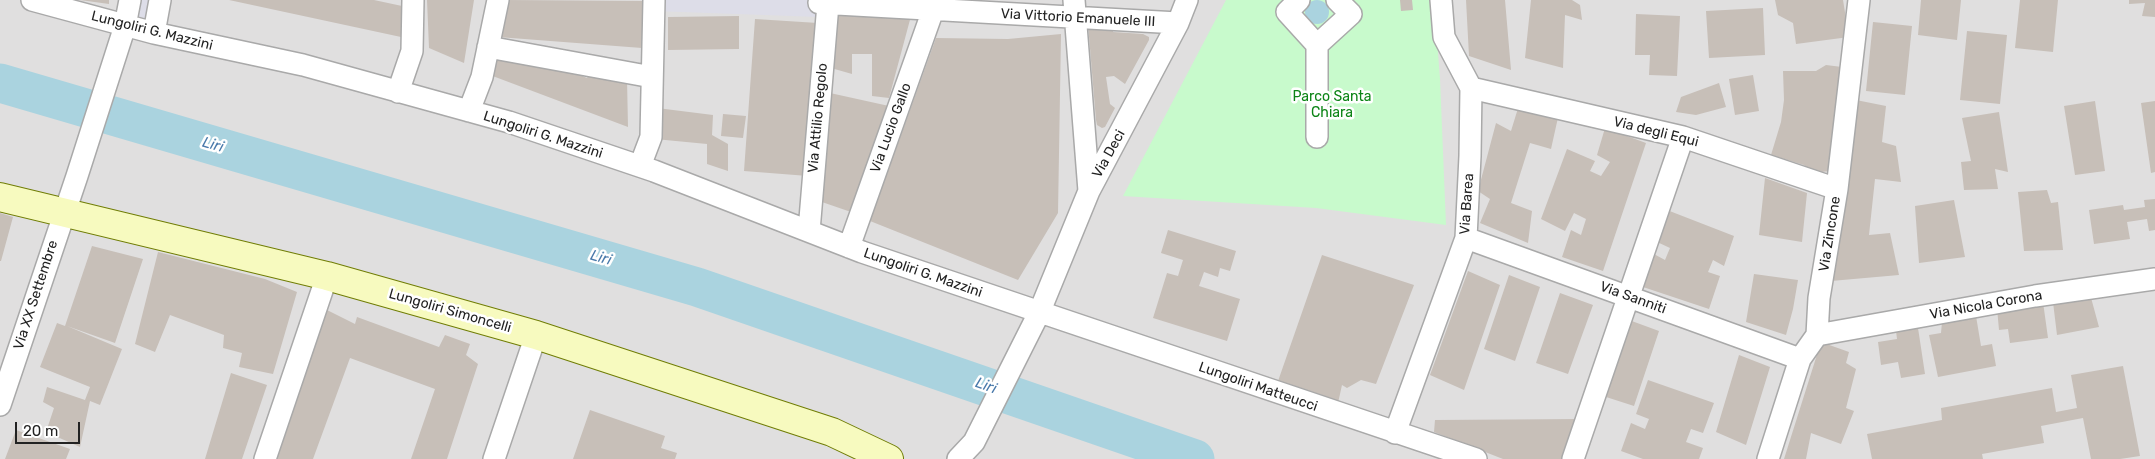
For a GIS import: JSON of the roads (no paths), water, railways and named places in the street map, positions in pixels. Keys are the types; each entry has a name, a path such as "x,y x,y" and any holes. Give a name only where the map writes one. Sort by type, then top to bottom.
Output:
{"main road":[{"name":"Lungoliri Simoncelli","path":"0,197 327,276 536,336 832,432 889,459"}],"street":[{"name":"Lungoliri G. Mazzini","path":"32,0 154,33 303,65 509,122 640,166 849,247 1040,313"},
{"name":"Via XX Settembre","path":"0,405 77,176 125,26 130,0"},
{"path":"154,33 160,0"},
{"path":"469,111 482,77 498,0"},
{"path":"640,166 651,137 654,0"},
{"name":"Via Deci","path":"958,459 974,442 1040,313 1089,191 1178,24 1187,0"},
{"path":"1299,0 1287,12 1317,46 1317,137"},
{"path":"1317,46 1351,14 1337,0"},
{"name":"Via Barea","path":"1395,433 1466,238 1471,88 1444,37 1441,0"},
{"name":"Via Zincone","path":"1817,335 1819,298 1837,189 1859,0"},
{"path":"398,92 412,50 409,1"},
{"name":"Via Vittorio Emanuele III","path":"824,4 934,10 1075,8 1178,24"},
{"name":"Via Attilio Regolo","path":"809,231 824,4"},
{"path":"1075,8 1089,191"},
{"name":"Via Lucio Gallo","path":"849,247 934,10"},
{"path":"488,46 652,77"},
{"name":"Via degli Equi","path":"1471,88 1683,137 1837,189"},
{"path":"1573,459 1683,137"},
{"name":"Via Sanniti","path":"1466,238 1628,295 1800,359"},
{"path":"265,459 327,276"},
{"name":"Via Nicola Corona","path":"1817,335 2034,296 2155,279"},
{"name":"Lungoliri Matteucci","path":"1040,313 1476,459"},
{"path":"1768,459 1800,359 1817,335"},
{"path":"494,459 536,336"}],"water":[{"path":"1317,0 1326,3 1329,12 1326,21 1317,24 1308,21 1305,12 1308,3"}],"waterway":[{"name":"Liri","path":"0,83 697,287 1195,459"}],"park label":[{"name":"Parco Santa Chiara","path":"1332,105"}]}
